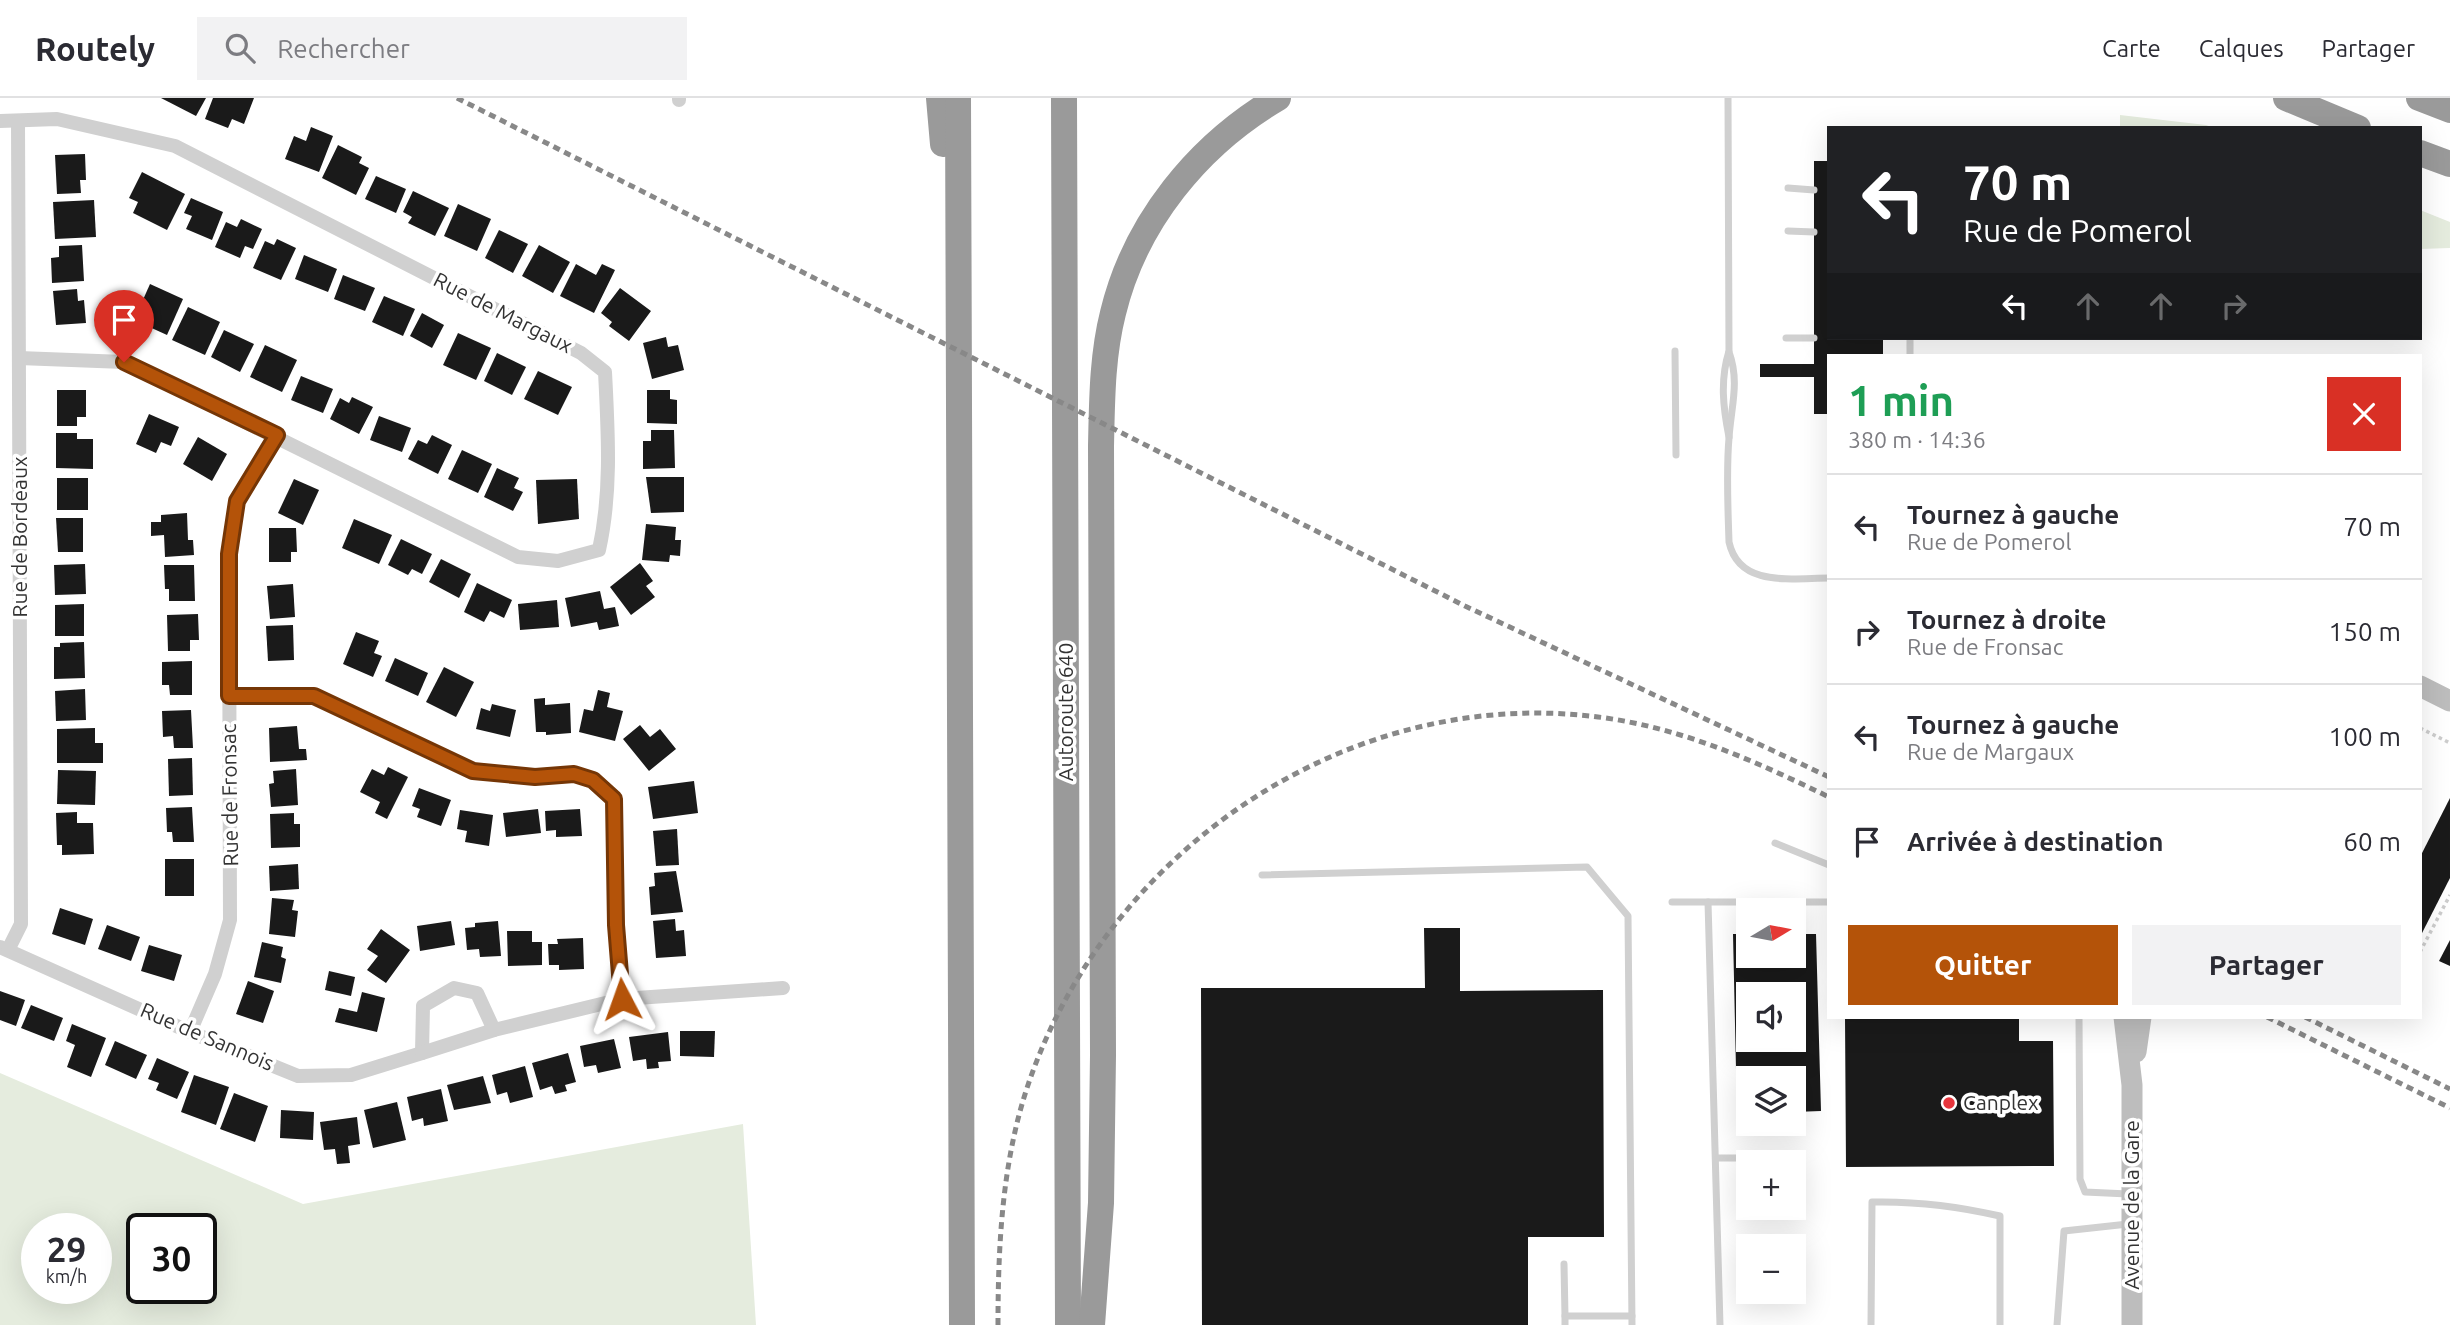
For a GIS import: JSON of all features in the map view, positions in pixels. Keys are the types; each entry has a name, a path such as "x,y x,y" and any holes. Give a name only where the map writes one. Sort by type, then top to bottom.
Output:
{"highway":[{"path":"939,98 959,313"},
{"path":"958,98 962,1325"},
{"name":"Autoroute 640","path":"1065,98 1068,1325"},
{"path":"1092,1325 1102,1150 1101,446 1108,334 1133,257 1169,195 1196,162 1231,131 1279,98"},
{"path":"2286,98 2353,126"},
{"path":"2419,98 2450,110"},
{"path":"2422,154 2450,164"}],"street":[{"name":"Rue de Margaux","path":"0,121 57,119 175,146 581,353 605,372 609,436 607,513 599,550 558,561 518,557 277,435 124,362 19,358"},
{"name":"Rue de Bordeaux","path":"4,948 21,924 18,121"},
{"name":"Rue de Fronsac","path":"190,1032 215,974 230,920 229,554 237,501 277,435"},
{"path":"2422,687 2450,701"},
{"path":"229,696 314,696 473,771 535,777 574,774 593,780 614,799 616,925 622,999"},
{"name":"Rue de Sannois","path":"4,948 190,1032 298,1076 351,1075 494,1030 622,999 783,988"},
{"path":"422,1053 424,1006 454,988 477,993 494,1030"},
{"name":"Avenue de la Gare","path":"2129,1019 2132,1085 2132,1325"}],"lane":[{"path":"1728,98 1729,351 1723,369 1723,396 1729,437 1729,542 1736,560 1745,570 1764,578 1827,578"},
{"path":"1788,188 1814,190"},
{"path":"1788,231 1814,232"},
{"path":"1786,338 1814,338"},
{"path":"1675,351 1676,455"},
{"path":"1729,351 1736,369 1735,404 1729,437"},
{"path":"1775,843 1827,864"},
{"path":"1262,875 1587,867 1628,916 1632,1325"},
{"path":"1672,902 1827,902"},
{"path":"1708,902 1720,1325"},
{"path":"2079,1019 2080,1179 2085,1192 2132,1195"},
{"path":"1716,1158 1736,1158"},
{"path":"1871,1325 1872,1202 1887,1202 1951,1204 2000,1216 2000,1325"},
{"path":"2057,1325 2064,1231 2132,1224"},
{"path":"1564,1264 1565,1321 1632,1316"}],"path":[{"path":"2422,729 2450,743"},
{"path":"2422,948 2450,895"}],"shaded area":[{"path":"2120,115 2209,126 2120,126"},
{"path":"2422,211 2450,222 2450,248 2422,249"},
{"path":"0,1073 303,1204 743,1124 756,1325 0,1325"}],"building":[{"path":"161,98 206,98 196,116"},
{"path":"213,98 254,98 244,124 232,119 228,128 205,119"},
{"path":"311,127 333,136 319,172 285,159 294,136 306,141"},
{"path":"338,145 362,157 359,163 369,168 356,195 322,178"},
{"path":"85,154 86,180 80,180 81,193 57,194 55,155"},
{"path":"1814,161 1827,161 1827,340 1883,340 1883,354 1827,354 1827,414 1814,414 1814,377 1760,377 1760,364 1814,364"},
{"path":"142,172 185,194 167,230 133,213 138,202 129,198"},
{"path":"376,176 406,189 396,213 365,199"},
{"path":"413,191 449,208 435,236 408,223 412,217 403,212"},
{"path":"191,198 223,212 212,240 186,229 192,216 184,213"},
{"path":"94,200 96,237 55,239 53,202"},
{"path":"458,204 491,219 477,251 444,236"},
{"path":"241,219 262,229 253,249 245,246 240,258 215,247 226,222 237,227"},
{"path":"499,230 528,244 513,273 485,258"},
{"path":"277,239 296,248 281,280 253,268 265,241 274,245"},
{"path":"82,245 84,281 52,283 51,258 59,257 59,246"},
{"path":"539,245 570,262 553,293 522,276"},
{"path":"304,255 337,269 328,292 295,279"},
{"path":"576,264 596,275 602,264 615,270 594,313 560,296"},
{"path":"343,275 375,288 365,311 334,299"},
{"path":"150,284 183,299 167,335 134,320"},
{"path":"620,288 651,311 629,341 609,326 612,322 601,313"},
{"path":"77,289 78,301 84,300 86,323 56,325 53,291"},
{"path":"384,296 415,309 403,336 372,322"},
{"path":"188,307 220,322 205,355 172,340"},
{"path":"422,313 444,325 432,348 410,336"},
{"path":"224,330 254,344 240,372 211,357"},
{"path":"458,333 491,348 476,380 443,365"},
{"path":"666,337 668,347 678,345 684,370 652,379 643,343"},
{"path":"265,345 297,360 282,392 250,377"},
{"path":"497,353 526,367 512,395 484,381"},
{"path":"538,371 572,387 558,415 524,399"},
{"path":"301,376 333,389 323,413 291,400"},
{"path":"57,390 86,390 86,417 77,417 77,426 57,426"},
{"path":"647,390 670,390 670,399 677,400 677,424 647,423"},
{"path":"352,397 373,407 359,434 330,419 340,398 349,403"},
{"path":"149,414 179,427 171,446 161,442 156,453 136,444"},
{"path":"379,416 411,428 402,452 370,440"},
{"path":"651,430 674,430 675,468 643,469 643,441 651,441"},
{"path":"56,433 77,433 77,439 93,439 93,469 56,468"},
{"path":"432,435 452,445 438,474 408,459 418,440 427,444"},
{"path":"198,437 227,454 212,481 183,464"},
{"path":"462,450 492,464 478,493 448,479"},
{"path":"497,468 519,478 514,488 523,492 513,511 484,497"},
{"path":"646,477 684,477 684,512 651,513"},
{"path":"57,478 88,478 88,510 57,510"},
{"path":"294,479 319,490 303,525 278,513"},
{"path":"577,479 579,519 538,524 536,480"},
{"path":"187,513 188,540 193,540 194,555 165,557 164,535 151,536 151,522 161,522 161,515"},
{"path":"56,518 83,518 83,552 58,552"},
{"path":"354,519 392,535 379,564 342,548"},
{"path":"646,524 676,527 675,540 681,540 680,556 670,555 669,562 642,560"},
{"path":"269,528 296,528 297,552 291,552 291,562 269,562"},
{"path":"401,539 432,554 422,574 412,569 408,575 388,565"},
{"path":"441,559 471,574 459,598 429,582"},
{"path":"640,563 653,581 646,586 655,597 631,615 610,587"},
{"path":"85,564 86,594 55,595 54,565"},
{"path":"164,565 194,565 195,601 169,601 169,589 165,589"},
{"path":"477,583 512,600 504,618 490,611 484,622 464,612"},
{"path":"293,584 295,617 270,619 267,586"},
{"path":"600,591 604,609 615,607 619,626 599,630 597,622 571,627 565,598"},
{"path":"557,600 559,627 520,630 518,604"},
{"path":"84,604 84,636 55,636 55,605"},
{"path":"198,614 199,640 190,640 190,651 168,651 167,615"},
{"path":"293,625 294,660 268,661 266,626"},
{"path":"356,632 379,641 374,653 382,656 373,677 343,664"},
{"path":"84,642 85,678 54,679 54,647 60,647 60,643"},
{"path":"395,658 428,673 418,696 385,681"},
{"path":"192,661 192,695 170,695 169,685 162,685 162,662"},
{"path":"444,667 474,682 456,717 426,702"},
{"path":"85,689 86,720 56,721 55,691"},
{"path":"598,690 610,693 607,707 623,711 615,741 579,732 584,709 593,711"},
{"path":"545,698 545,705 570,703 571,733 546,735 546,732 536,732 534,699"},
{"path":"492,704 516,710 510,737 476,729 481,708 490,711"},
{"path":"191,710 193,748 174,748 173,736 163,737 162,711"},
{"path":"640,725 650,737 660,729 676,749 649,771 623,739"},
{"path":"297,726 299,749 306,749 307,760 270,762 269,728"},
{"path":"95,728 95,743 103,743 103,763 57,763 57,729"},
{"path":"192,758 193,795 169,796 168,759"},
{"path":"388,767 408,777 387,819 375,813 380,802 360,792 372,769 384,775"},
{"path":"296,769 298,805 271,807 269,784 274,783 273,771"},
{"path":"58,770 96,771 95,805 57,804"},
{"path":"694,781 698,813 653,819 648,787"},
{"path":"419,788 451,800 441,826 417,817 420,809 412,806"},
{"path":"2450,798 2450,878 2422,933 2422,853"},
{"path":"192,807 194,842 173,842 172,832 167,832 166,808"},
{"path":"538,809 541,833 506,837 503,813"},
{"path":"580,809 582,836 556,837 556,830 546,831 545,811"},
{"path":"460,810 493,815 489,846 465,842 467,831 457,829"},
{"path":"77,812 77,823 93,823 94,854 62,855 62,845 57,845 56,813"},
{"path":"294,813 294,824 300,824 300,847 271,848 270,814"},
{"path":"677,829 679,865 656,866 653,831"},
{"path":"165,859 194,859 194,896 165,896"},
{"path":"298,864 299,889 270,891 269,866"},
{"path":"676,871 683,912 651,915 649,887 655,886 654,873"},
{"path":"272,898 294,900 292,910 298,911 295,937 269,934"},
{"path":"60,908 93,919 85,945 52,934"},
{"path":"675,919 676,931 684,930 686,956 656,958 653,921"},
{"path":"451,921 455,945 420,951 417,926"},
{"path":"498,921 501,956 480,957 479,949 467,950 465,928 475,927 475,923"},
{"path":"107,925 140,937 131,961 98,949"},
{"path":"1424,928 1460,928 1460,991 1603,990 1604,1237 1528,1237 1528,1325 1202,1325 1201,988 1425,988"},
{"path":"381,929 410,950 386,983 367,970 378,956 367,949"},
{"path":"507,931 532,931 532,942 542,942 542,965 508,966"},
{"path":"1733,934 1736,934 1736,968 1806,968 1806,934 1816,934 1821,1111 1806,1112 1806,1066 1736,1066 1736,1069"},
{"path":"583,938 584,969 559,970 559,965 549,965 548,944 558,944 557,939"},
{"path":"2450,940 2450,966 2439,961"},
{"path":"262,942 283,947 281,957 286,959 281,983 254,977"},
{"path":"149,945 182,955 174,981 141,971"},
{"path":"329,971 355,977 351,996 325,990"},
{"path":"248,981 274,991 263,1023 236,1014"},
{"path":"0,991 25,1000 16,1026 0,1020"},
{"path":"362,992 385,998 377,1032 335,1022 339,1008 357,1012"},
{"path":"31,1005 63,1018 54,1041 21,1028"},
{"name":"Canplex","path":"1845,1019 2019,1019 2019,1041 2053,1041 2054,1166 1846,1167"},
{"path":"72,1024 106,1038 91,1077 67,1067 75,1045 66,1041"},
{"path":"680,1031 715,1031 714,1057 680,1056"},
{"path":"668,1032 671,1061 658,1062 659,1068 647,1069 646,1059 633,1061 629,1037"},
{"path":"614,1039 621,1068 598,1073 596,1065 584,1067 580,1046"},
{"path":"115,1041 147,1055 136,1079 105,1065"},
{"path":"568,1053 576,1082 565,1085 567,1091 555,1094 552,1086 540,1090 532,1063"},
{"path":"157,1058 189,1072 177,1099 156,1090 159,1083 148,1079"},
{"path":"525,1066 533,1097 510,1103 507,1092 497,1095 492,1075"},
{"path":"194,1075 229,1087 216,1125 181,1112"},
{"path":"483,1076 491,1103 454,1110 447,1085"},
{"path":"441,1089 448,1121 424,1126 423,1118 412,1121 407,1097"},
{"path":"234,1093 268,1106 255,1142 220,1129"},
{"path":"397,1102 406,1140 373,1148 364,1110"},
{"path":"281,1110 314,1112 313,1140 280,1138"},
{"path":"357,1117 360,1144 348,1146 350,1163 337,1164 335,1149 324,1150 320,1122"}],"railway":[{"path":"457,98 1465,606 1827,776"},
{"path":"998,1325 1003,1205 1012,1146 1027,1088 1064,1003 1114,926 1176,858 1248,802 1328,758 1414,728 1505,714 1598,717 1658,729 1716,747 1827,796"},
{"path":"2271,1019 2450,1108"},
{"path":"2309,1019 2450,1089"}],"place":[{"name":"Canplex","path":"1949,1103"}],"route":[{"path":"124,362 277,435 237,501 229,554 229,696 314,696 349,710 473,771 535,777 574,774 593,780 614,799 616,925 622,999"}]}
